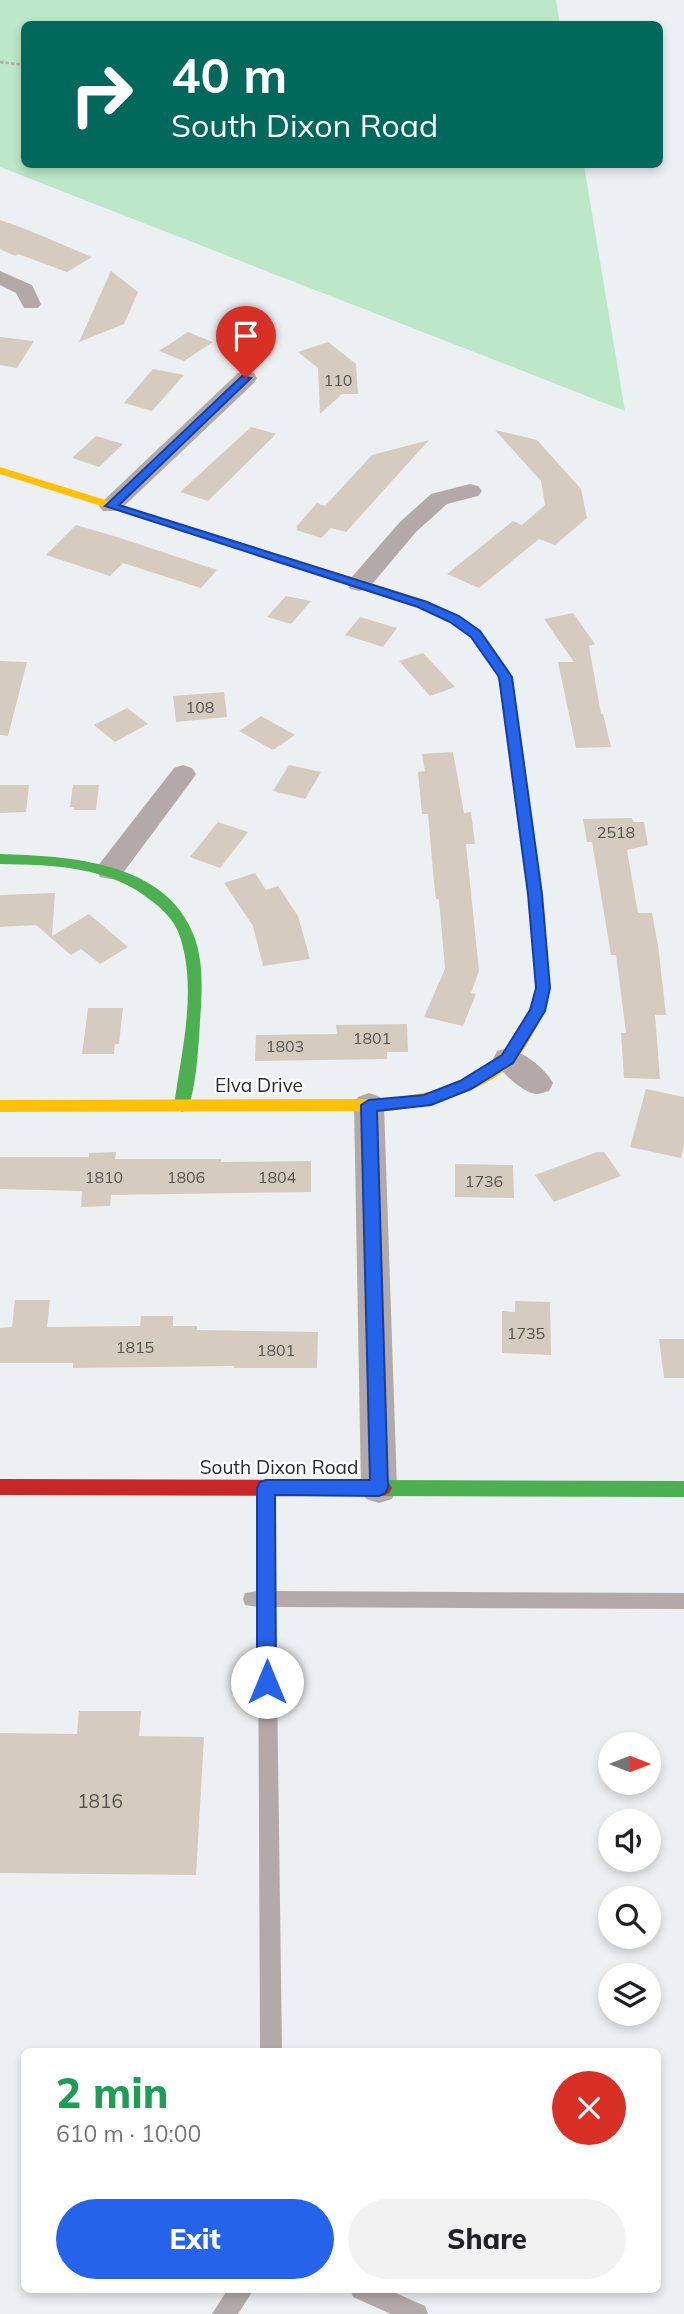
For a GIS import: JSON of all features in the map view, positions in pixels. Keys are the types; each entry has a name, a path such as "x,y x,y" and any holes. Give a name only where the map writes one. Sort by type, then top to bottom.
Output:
{"street":[{"path":"0,277 25,289 31,304"},
{"path":"111,506 246,378"},
{"path":"0,470 423,604 454,619 476,634 506,677 535,894 543,988 538,1011 508,1059 538,1083"},
{"path":"359,584 408,527 439,499 470,491"},
{"path":"110,870 183,774"},
{"path":"0,859 68,860 110,870 133,879 160,897 180,922 190,945 193,995 182,1106"},
{"name":"Elva Drive","path":"0,1106 369,1105 425,1100 466,1085 508,1059"},
{"path":"369,1105 379,1488"},
{"name":"South Dixon Road","path":"0,1487 684,1489"}],"lane":[{"path":"266,1488 259,1599 271,2048"},
{"path":"259,1599 684,1601"},
{"path":"223,2314 240,2293"},
{"path":"370,2293 417,2314"}],"path":[{"path":"0,62 21,65"}],"green space":[{"path":"0,0 556,0 560,21 21,21 21,168 584,168 625,411 0,167"}],"building":[{"path":"0,220 92,257 67,272 18,254 15,256 0,249"},
{"path":"111,271 138,292 124,324 79,342"},
{"path":"188,332 213,342 184,361 159,351"},
{"path":"0,337 34,341 17,368 0,365"},
{"path":"328,342 356,364 358,394 342,394 320,414 318,368 298,352"},
{"path":"153,369 184,375 152,411 124,403"},
{"path":"251,427 276,434 208,501 180,492"},
{"path":"495,430 537,440 581,489 587,518 555,545 539,539 479,588 447,574 513,521 522,525 545,505 541,481"},
{"path":"96,436 123,444 99,467 72,458"},
{"path":"429,440 346,532 331,528 321,538 296,530 317,503 325,506 372,455"},
{"path":"76,525 217,570 201,588 123,563 110,576 46,555"},
{"path":"286,596 311,601 291,624 267,617"},
{"path":"573,613 595,644 589,646 601,714 611,747 576,748 558,662 574,662 544,619"},
{"path":"360,617 397,628 383,647 345,635"},
{"path":"423,653 455,687 430,696 399,661"},
{"path":"0,661 27,662 8,736 0,735"},
{"path":"224,692 227,717 176,722 173,696"},
{"path":"127,708 148,724 115,742 94,725"},
{"path":"261,716 295,735 273,750 239,731"},
{"path":"453,752 464,813 471,812 475,844 466,844 479,971 471,993 476,994 463,1026 424,1017 445,969 428,814 422,814 418,772 425,771 422,754"},
{"path":"289,765 321,772 305,799 273,791"},
{"path":"0,785 29,785 26,812 0,813"},
{"path":"73,785 99,785 96,810 74,810 74,807 70,807"},
{"path":"632,818 633,822 644,822 648,845 627,850 638,913 652,913 658,945 666,1015 655,1015 660,1079 624,1078 621,1033 626,1033 616,955 611,955 592,842 587,842 583,819"},
{"path":"218,822 248,832 220,868 190,857"},
{"path":"255,873 266,890 278,886 298,916 310,959 263,966 253,926 224,883"},
{"path":"55,893 52,936 89,914 128,947 100,964 81,949 71,955 36,925 0,927 0,895"},
{"path":"88,1008 123,1008 119,1044 115,1044 114,1054 82,1054"},
{"path":"407,1024 408,1052 387,1052 387,1059 255,1061 256,1035 337,1034 336,1025"},
{"path":"646,1089 684,1097 684,1145 681,1158 630,1147"},
{"path":"116,1152 115,1159 311,1161 311,1192 111,1195 110,1206 81,1207 82,1191 0,1189 0,1157 89,1157 89,1153"},
{"path":"597,1152 604,1152 621,1176 554,1202 535,1175"},
{"path":"455,1164 513,1165 514,1198 455,1197"},
{"path":"15,1300 50,1300 47,1327 140,1326 141,1316 173,1316 173,1326 197,1326 197,1330 318,1332 317,1368 73,1368 73,1363 0,1363 0,1328 12,1327"},
{"path":"515,1301 550,1302 551,1355 502,1353 502,1311 515,1312"},
{"path":"659,1339 684,1339 684,1378 664,1378"},
{"path":"79,1711 141,1711 139,1736 204,1737 196,1875 0,1873 0,1733 77,1734"}],"traffic: fast":[{"path":"0,859 67,862 109,871 148,890 178,919 189,940 194,986 182,1106"},
{"path":"383,1488 684,1489"}],"traffic: slow":[{"path":"0,470 424,604"},
{"path":"0,1106 390,1105 466,1085 494,1069 515,1050 538,1009"}],"traffic: jam":[{"path":"424,604 455,619 476,634 506,677 535,893 543,988 538,1009"},
{"path":"0,1487 383,1488"}],"route":[{"path":"246,378 111,506 423,604 454,619 476,634 506,677 535,894 543,988 538,1011 508,1059 466,1085 425,1100 369,1105 379,1488 266,1488 267,1682"}]}
